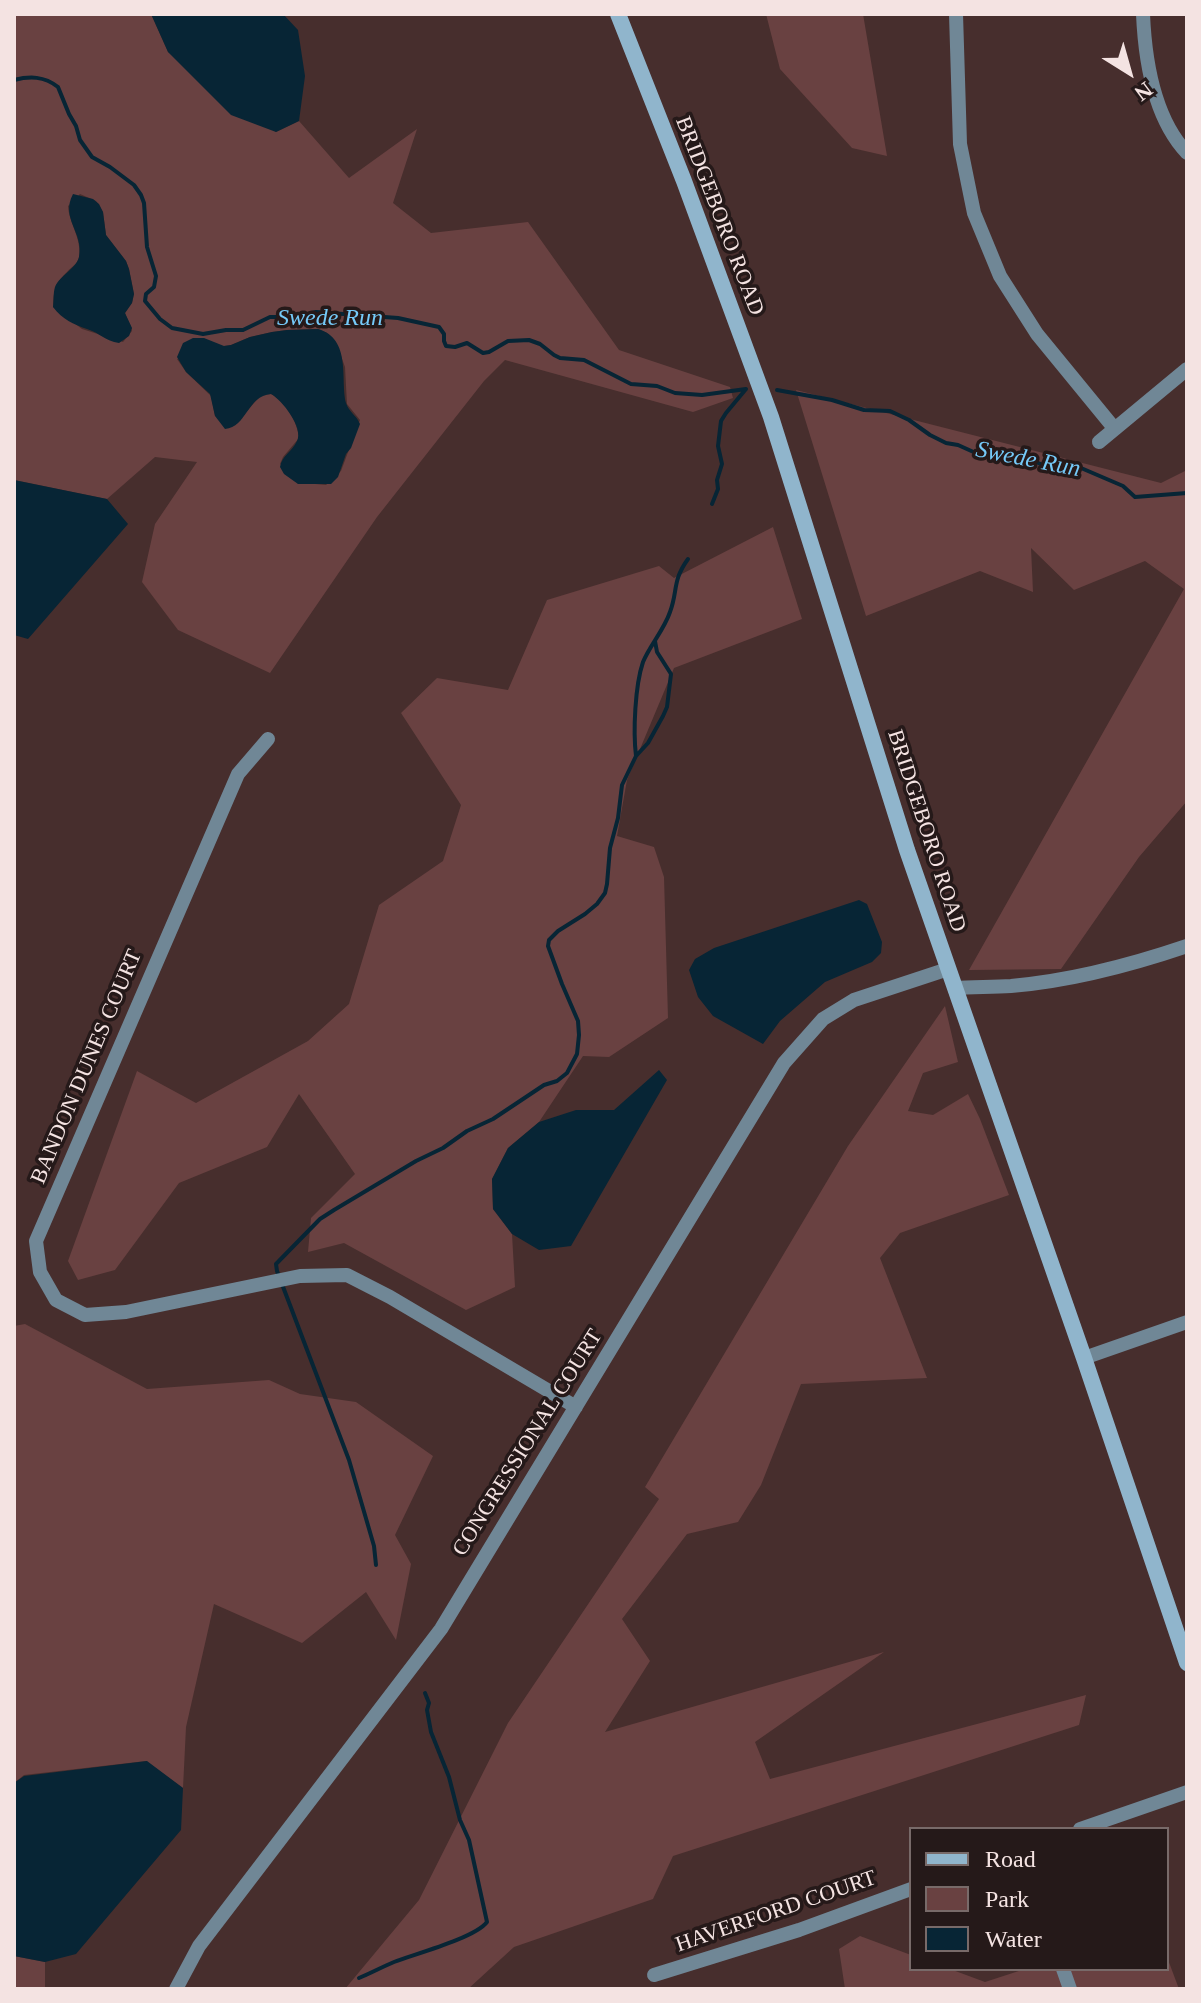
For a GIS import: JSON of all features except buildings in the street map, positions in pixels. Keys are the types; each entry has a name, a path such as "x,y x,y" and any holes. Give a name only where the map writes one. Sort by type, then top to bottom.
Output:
{"main road":[{"name":"BRIDGEBORO ROAD","path":"618,14 684,181 771,417 907,850 1186,1659"}],"street":[{"path":"956,14 960,144 974,213 1000,276 1037,334 1114,428"},
{"path":"1143,14 1149,76 1165,121 1187,153"},
{"path":"1099,442 1187,369"},
{"name":"BANDON DUNES COURT","path":"268,739 238,774 36,1241 40,1272 56,1300 85,1315 126,1312 300,1276 347,1275 390,1297 576,1407"},
{"path":"955,988 1011,986 1056,980 1187,946"},
{"name":"CONGRESSIONAL COURT","path":"176,1989 199,1946 441,1629 784,1063 823,1019 854,1000 948,969"},
{"path":"1084,1358 1187,1322"},
{"path":"1086,1827 1187,1792"},
{"name":"HAVERFORD COURT","path":"654,1975 799,1930 909,1890"}],"green space":[{"path":"14,14 151,14 168,52 276,132 299,121 349,178 417,129 393,203 431,233 528,222 619,350 730,387 733,398 693,412 505,360 484,381 377,517 270,673 178,630 142,582 155,524 197,462 155,457 107,499 14,480","holes":["80,194 96,201 103,212 106,235 129,269 134,294 125,313 132,331 123,342 82,329 53,307 58,284 79,257 79,244 68,206","318,329 327,333 337,345 345,367 347,404 360,420 341,471 326,485 304,483 280,464 299,438 290,413 276,397 261,395 241,418 215,416 211,396 177,359 272,332"]},
{"path":"766,14 863,14 887,156 852,148 780,69"},
{"path":"796,390 1161,483 1187,470 1187,801 1139,857 1061,969 969,970 1184,589 1145,561 1074,590 1031,548 1033,592 980,571 866,616"},
{"path":"773,527 802,619 674,668 627,780 617,836 654,847 664,877 668,1018 609,1057 583,1056 539,1122 508,1148 492,1179 493,1209 512,1234 515,1287 466,1310 344,1243 308,1252 311,1218 355,1174 299,1094 267,1147 179,1183 115,1270 78,1280 68,1261 137,1071 196,1103 308,1041 349,1004 379,905 443,861 461,805 401,713 437,678 508,690 547,600 659,566 674,578"},
{"path":"945,1006 958,1062 923,1073 908,1111 933,1115 968,1094 1009,1195 900,1233 880,1258 927,1378 801,1384 761,1485 738,1522 687,1534 622,1619 650,1661 605,1732 884,1652 755,1742 770,1779 1086,1695 1079,1725 673,1856 653,1899 514,1947 468,1989 345,1989 419,1900 508,1723 659,1499 645,1487 848,1146"},
{"path":"25,1324 147,1389 269,1380 300,1394 356,1402 433,1456 395,1535 411,1564 396,1640 366,1592 302,1643 214,1604 186,1727 183,1788 146,1761 24,1775 14,1783 14,1326"},
{"path":"860,1936 909,1954 909,1971 955,1971 985,1982 1019,1971 1169,1971 1169,1962 1179,1989 845,1989 839,1949"},
{"path":"14,1956 45,1962 45,1989 14,1989"}],"water":[{"path":"151,14 283,14 298,30 305,76 299,121 276,132 231,115 168,52"},
{"path":"73,194 93,199 99,204 106,235 129,269 134,294 125,313 132,328 129,336 119,343 68,321 53,307 55,287 79,257 80,248 69,211"},
{"path":"318,329 329,334 340,351 346,403 360,424 338,477 331,484 298,484 280,467 298,435 295,422 281,402 271,394 263,396 238,423 225,429 215,416 210,394 186,372 177,357 183,343 193,338 204,338 224,346 272,332"},
{"path":"14,480 107,499 128,524 28,639 14,635"},
{"path":"859,900 867,904 882,942 881,953 872,962 825,982 780,1021 763,1044 713,1016 698,997 689,970 695,959 714,948"},
{"path":"659,1070 667,1080 571,1246 539,1250 512,1234 493,1209 492,1179 508,1148 539,1122 576,1110 614,1110"},
{"path":"147,1761 183,1788 181,1830 76,1954 45,1962 14,1956 14,1783 24,1776"}],"waterway":[{"name":"Swede Run","path":"14,80 37,78 58,87 80,140 92,157 134,185 141,195 147,247 156,276 154,287 146,294 145,301 172,328 203,334 243,330 270,317 297,317 316,312 398,318 439,327 446,346 467,343 483,353 508,341 529,340 560,358 584,360 631,384 657,386 675,393 702,395 746,389"},
{"path":"712,504 722,464 718,446 721,421 746,389"},
{"name":"Swede Run","path":"777,390 832,400 864,410 890,411 946,443 978,454 1036,462 1066,470 1081,468 1123,486 1135,497 1187,493"},
{"path":"636,756 635,709 640,672 667,619 677,580 688,559"},
{"path":"376,1565 374,1546 349,1460 276,1264 320,1219 567,1073 577,1054 578,1021 548,946 549,940 597,904 605,893 622,785 667,707 671,674 657,652 655,641"},
{"path":"359,1978 458,1940 487,1922 469,1840 431,1732 427,1710 429,1703 425,1693"}]}
